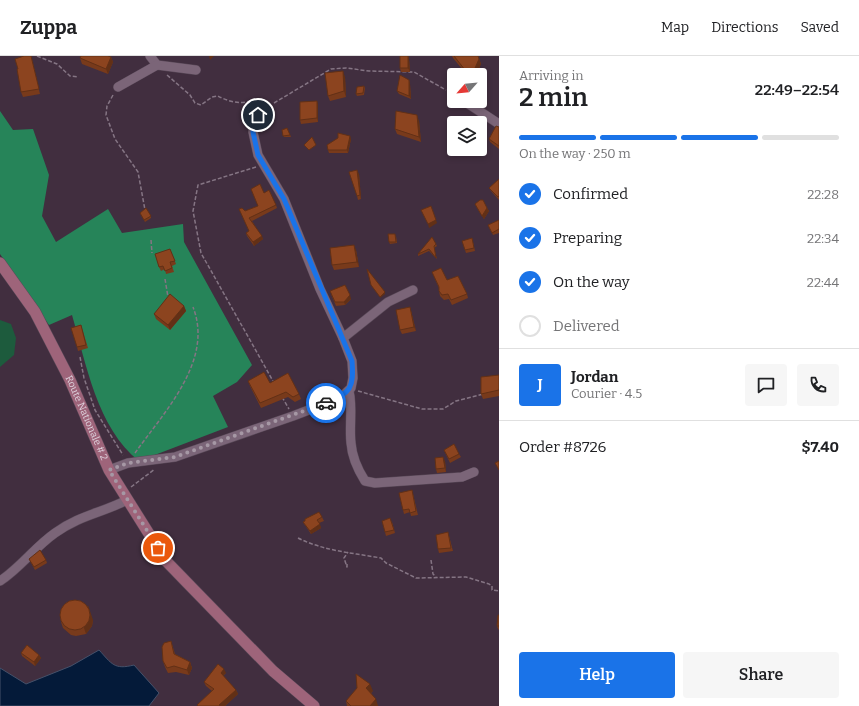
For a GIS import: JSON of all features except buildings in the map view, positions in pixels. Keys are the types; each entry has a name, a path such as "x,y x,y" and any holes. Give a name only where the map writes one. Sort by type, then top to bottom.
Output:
{"main road":[{"name":"Route Nationale # 2","path":"0,263 35,312 70,380 109,470 166,561 273,671 314,706"}],"street":[{"path":"150,56 157,65"},
{"path":"118,87 157,65 196,70"},
{"path":"267,107 258,115 254,122 253,132 258,155 284,199 320,289 352,361 353,378 350,389 351,444 358,469 365,481 374,483 462,477 474,472"},
{"path":"475,108 499,124"},
{"path":"343,338 388,302 413,290"},
{"path":"109,470 128,463 175,457 340,398 350,389"},
{"path":"0,581 54,534 75,520 113,507 125,497"}],"path":[{"path":"37,56 56,64 70,76 78,77"},
{"path":"157,65 190,95 195,103 201,104 212,97 218,96 224,100 244,103 256,98 263,100 267,107 331,69 346,68 369,71 414,72 447,90"},
{"path":"118,87 107,106 106,115 115,139 138,172 145,210"},
{"path":"263,165 198,185 193,211 201,253 274,382"},
{"path":"151,240 152,253"},
{"path":"165,279 168,297"},
{"path":"80,358 84,378 95,410 128,463 185,381 197,349 197,317 192,307"},
{"path":"350,389 422,409 442,410 456,401 485,394"},
{"path":"281,396 293,416"},
{"path":"125,497 158,467"},
{"path":"298,538 314,546 381,558 386,563 416,578 472,578 492,586 492,590 499,591"},
{"path":"347,564 347,566 344,558 348,552"},
{"path":"431,560 433,574 436,577"}],"green space":[{"path":"0,111 13,130 33,129 49,175 42,216 56,242 108,209 122,233 183,224 184,242 252,365 237,382 213,396 228,427 139,461 125,447 113,431 95,394 72,315 49,325 0,254"},
{"path":"0,320 11,324 16,338 14,355 0,367"}],"water":[{"path":"99,650 114,665 122,667 134,665 159,693 149,706 0,706 0,668 26,684 71,666"}],"way so far":[{"path":"158,548 109,470 128,463 175,457 326,403"}],"route":[{"path":"258,115 254,122 253,132 258,155 284,199 320,289 352,361 353,378 351,388 340,398 326,403"}]}
